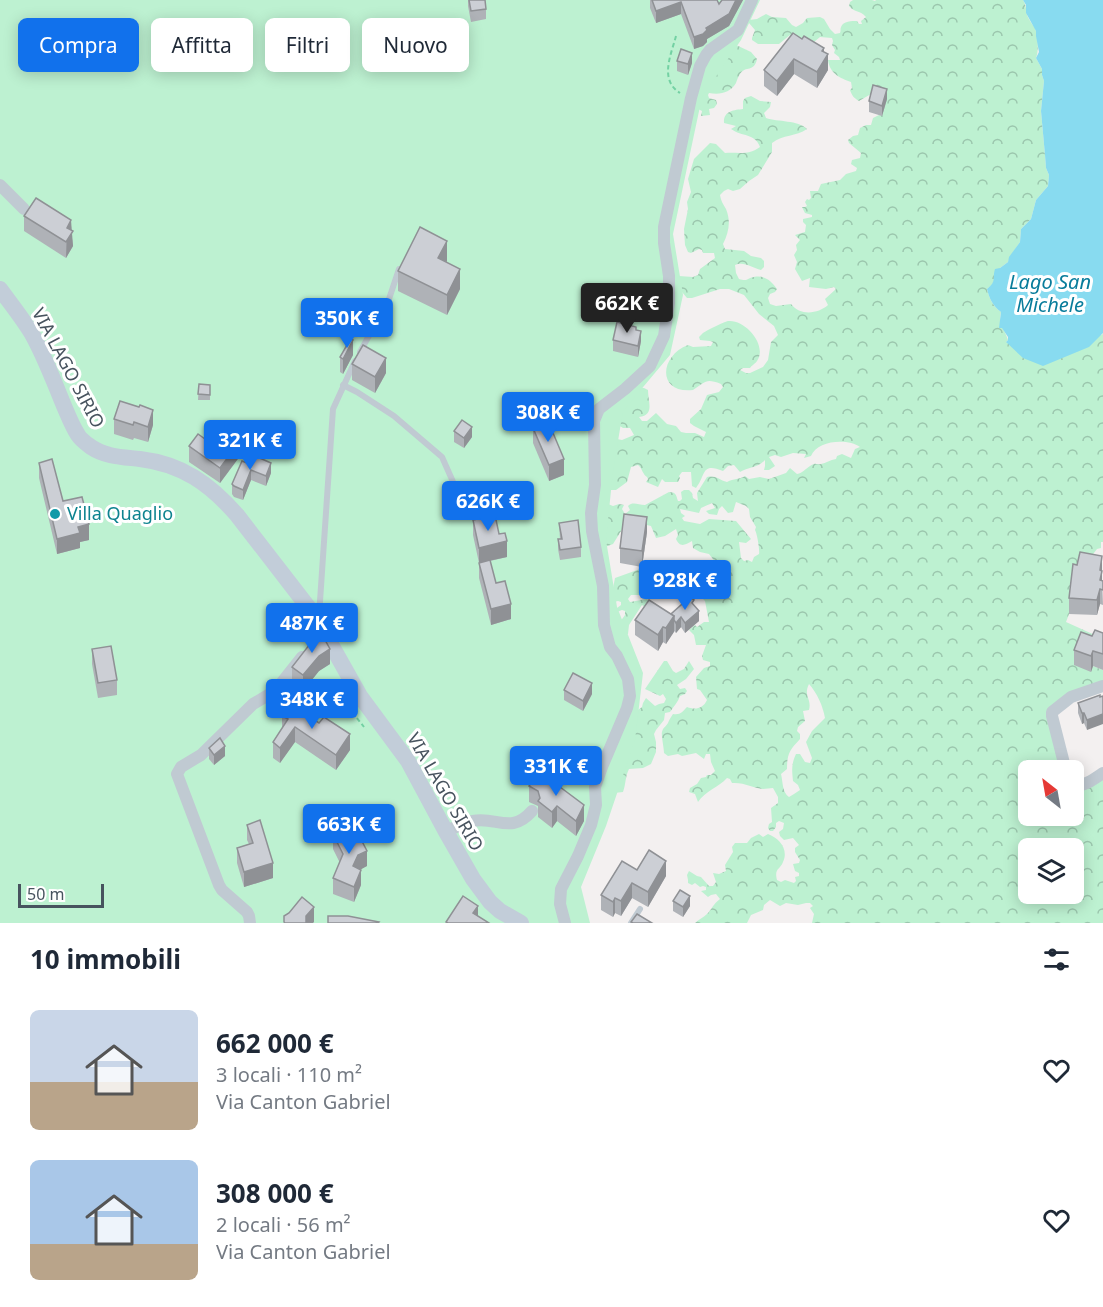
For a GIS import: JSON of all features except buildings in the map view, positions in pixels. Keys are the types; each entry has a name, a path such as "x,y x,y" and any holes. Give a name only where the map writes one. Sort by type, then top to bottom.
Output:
{"main road":[{"name":"VIA LAGO SIRIO","path":"0,289 32,333 78,436 101,453 159,462 181,470 201,480 237,515 360,696 408,761 473,879 490,902 500,911 521,923"}],"street":[{"path":"565,923 560,904 561,889 591,825 596,805 598,777 630,696 628,679 610,647 604,625 603,586 592,531 591,513 595,485 594,422 599,409 650,366 664,336 669,303 664,227 691,98 700,66 706,55 738,30 752,0"},
{"path":"0,185 24,209"},
{"path":"262,923 250,919 247,912 219,885 198,821 177,774 184,765 201,755 253,704 275,691 316,630"},
{"path":"1063,760 1052,711 1071,697 1103,686"},
{"path":"1084,785 1103,772"},
{"path":"445,830 474,820 507,824 517,822 526,818 532,811"}],"lane":[{"path":"316,630 333,409 343,385 389,299 399,269"},
{"path":"343,385 394,416 442,458 454,484 472,504"},
{"path":"631,923 640,909"}],"path":[{"path":"674,89 667,73 676,36"},
{"path":"307,720 326,699 338,698 345,703 364,727"}],"green space":[{"path":"0,0 760,0 741,40 702,97 673,234 683,295 670,355 623,411 613,471 606,540 617,607 643,673 635,740 606,826 581,887 590,923 0,923"},
{"path":"853,0 1023,0 1027,15 1036,31 1038,47 1036,58 1042,69 1044,81 1041,111 1046,168 1049,175 1048,186 1036,200 1031,219 1021,229 1020,242 987,289 992,302 1001,312 1001,323 1008,340 1006,342 1102,335 1103,333 1103,542 1101,542 1101,548 1097,549 1073,580 1066,622 1097,636 1093,666 1103,670 1103,682 1051,706 1062,760 1018,760 1018,826 1084,826 1084,786 1103,776 1103,923 812,923 814,914 810,903 798,905 786,903 780,906 770,900 764,905 763,910 751,915 747,923 695,923 707,914 720,899 716,894 708,897 701,891 706,890 706,887 688,883 689,871 701,877 709,886 713,886 716,882 713,873 719,874 726,871 725,865 733,852 732,847 735,843 747,843 759,834 763,837 768,834 779,841 785,853 783,862 777,871 777,880 794,883 795,877 799,876 793,864 799,863 800,860 795,852 795,848 799,845 793,838 784,840 780,836 779,832 783,829 784,823 779,821 776,823 773,831 768,828 772,822 771,808 778,803 778,797 773,788 763,789 732,783 727,778 698,802 695,794 689,792 690,788 701,778 715,771 710,754 706,754 704,759 696,753 668,756 664,753 662,732 673,714 680,714 687,707 701,707 707,700 697,689 696,677 704,668 710,666 710,662 703,660 702,656 706,645 696,645 694,635 689,630 695,625 697,627 704,622 709,622 705,601 697,593 695,584 686,578 677,578 668,586 656,581 642,594 631,595 628,599 630,602 647,599 649,601 646,608 642,605 629,625 628,634 622,635 620,622 625,611 617,612 621,602 614,602 615,578 640,569 654,560 667,560 671,568 675,569 680,565 685,565 691,573 700,570 708,573 716,571 716,563 709,554 693,548 692,541 679,544 676,539 678,535 676,529 665,536 656,538 651,526 638,523 623,528 613,544 605,547 608,504 624,505 622,509 625,514 630,510 628,506 634,503 645,505 669,492 674,493 680,501 681,492 684,490 689,490 693,498 698,501 697,493 707,477 715,477 727,482 745,476 749,479 760,477 769,479 786,473 790,468 797,474 814,464 836,459 842,454 851,458 855,449 860,447 848,442 833,442 819,447 811,456 804,458 806,454 793,453 781,457 775,455 769,457 775,466 769,470 764,470 765,460 759,465 740,472 734,465 728,466 723,471 707,469 696,488 692,486 691,472 682,472 678,482 665,482 662,479 658,487 646,482 648,479 638,465 631,467 627,482 616,490 609,490 617,439 622,440 634,435 630,428 623,428 615,423 637,387 644,388 648,390 650,407 647,414 639,417 642,421 647,421 656,413 667,424 676,426 681,432 695,433 704,437 706,432 690,423 690,419 701,409 707,395 719,392 723,387 712,381 703,383 693,390 681,390 673,386 666,373 671,357 688,345 711,346 713,342 700,340 699,337 723,323 735,321 753,334 760,348 757,361 750,368 740,370 750,373 763,367 768,360 771,342 778,335 774,326 759,314 744,295 729,289 720,289 687,298 682,292 679,276 698,275 700,269 715,258 714,253 703,253 699,249 688,252 685,245 687,202 691,192 688,179 694,159 710,143 716,144 725,153 747,153 760,147 752,137 731,129 736,126 724,123 727,114 743,109 745,98 751,96 760,101 771,102 770,107 764,113 766,118 793,123 807,129 772,143 772,152 758,175 740,189 733,191 728,189 720,195 729,222 723,244 725,249 744,251 764,261 764,267 761,270 745,264 735,265 736,273 742,280 758,277 770,281 777,289 768,298 770,304 776,306 791,304 804,312 814,312 828,305 825,299 836,289 834,287 826,289 809,287 810,278 802,281 795,269 797,262 794,255 797,250 796,245 800,240 795,235 805,232 806,225 803,219 812,217 805,213 802,207 807,206 805,202 811,198 810,191 818,191 821,184 840,180 846,174 856,171 857,168 851,164 852,160 860,158 861,153 848,140 858,135 860,128 871,125 873,118 879,115 871,94 857,100 850,90 851,82 839,77 831,69 828,60 840,60 834,53 832,38 820,37 814,42 796,44 790,35 779,44 758,44 752,40 755,30 749,20 766,14 786,18 796,27 807,18 820,17 835,34 840,33 842,25 857,21 862,24 861,21 866,17 849,6","holes":["736,502 746,506 756,527 758,542 759,554 752,562 741,558 739,542 746,543 751,539 736,521 709,519 700,524 684,521 682,518 685,516 680,509 699,513 701,508 712,503 715,508 706,511 717,515 722,506 728,513 733,512","809,684 817,696 825,718 812,731 806,742 812,758 810,763 805,762 800,754 796,754 792,768 793,781 800,790 789,797 784,790 781,774 787,769 790,752 800,739 797,731 805,721 803,711 809,710 807,695"]},
{"path":"734,44 751,52 757,59 756,63 752,68 742,71 734,86 728,91 709,93 709,98 716,100 717,104 714,108 709,109 710,115 701,116 702,111 698,109 702,63"},
{"path":"664,661 667,661 676,673 684,669 689,661 694,669 677,685 680,689 685,688 687,691 680,696 670,712 665,713 664,720 654,734 656,752 651,764 643,768 629,769 623,792 614,793 631,715 642,707 646,698 655,706 664,703 666,699 663,694 660,696 645,689"}],"water":[{"name":"Lago San Michele","path":"1023,0 1103,0 1103,333 1089,347 1043,366 1023,358 1006,342 1008,337 1002,328 999,328 1001,312 992,302 987,289 993,282 995,269 1008,262 1020,242 1021,229 1031,219 1036,200 1048,186 1049,175 1046,168 1041,111 1044,81 1042,69 1036,58 1039,52 1036,31 1026,13"}],"place":[{"name":"Villa Quaglio","path":"55,514"}]}
